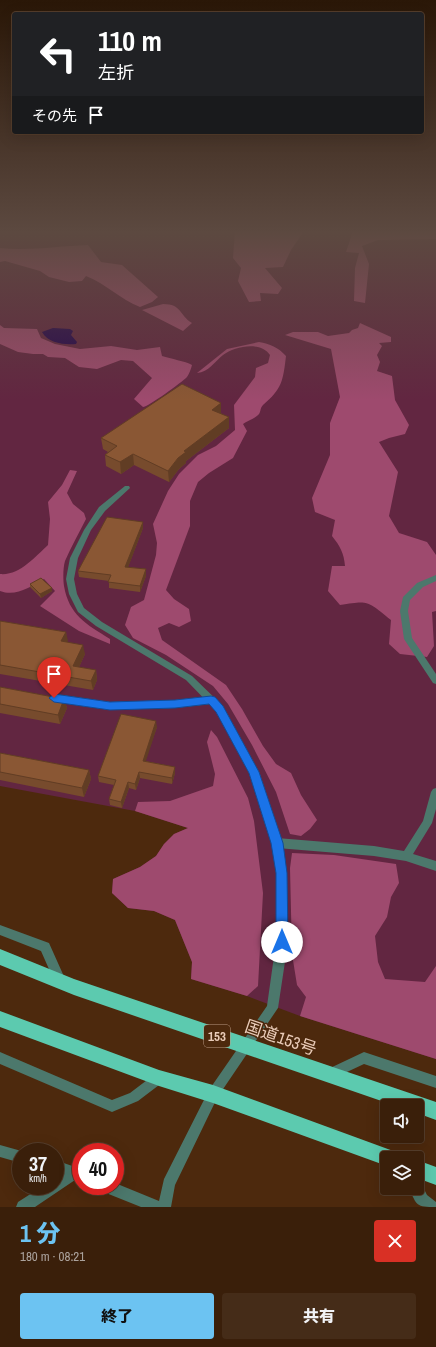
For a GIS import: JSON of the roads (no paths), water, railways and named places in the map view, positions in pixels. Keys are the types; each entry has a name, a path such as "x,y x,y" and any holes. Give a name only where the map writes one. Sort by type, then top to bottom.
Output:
{"highway":[{"name":"国道153号","path":"0,957 60,982 436,1111"},
{"path":"0,1019 159,1078 213,1094 380,1154"},
{"path":"424,1172 436,1176"}],"street":[{"path":"127,488 102,509 88,530 74,558 70,579 73,594 81,610 99,624 189,678 220,709 254,772 277,843 282,873 282,942 272,1008 213,1094 169,1184 164,1207"},
{"path":"436,578 420,585 406,599 404,611 408,639 436,681"},
{"path":"44,696 110,706 175,704 211,700"},
{"path":"406,856 427,823 436,792"},
{"path":"277,843 374,851 406,856 436,866"},
{"path":"0,930 45,947 60,982"},
{"path":"0,1058 112,1106 134,1097 159,1078"},
{"path":"329,1074 364,1058 436,1082"},
{"path":"0,1151 12,1154"},
{"path":"124,1193 157,1207"},
{"path":"23,1207 41,1195"},
{"path":"420,1195 422,1200 432,1207"}]}
